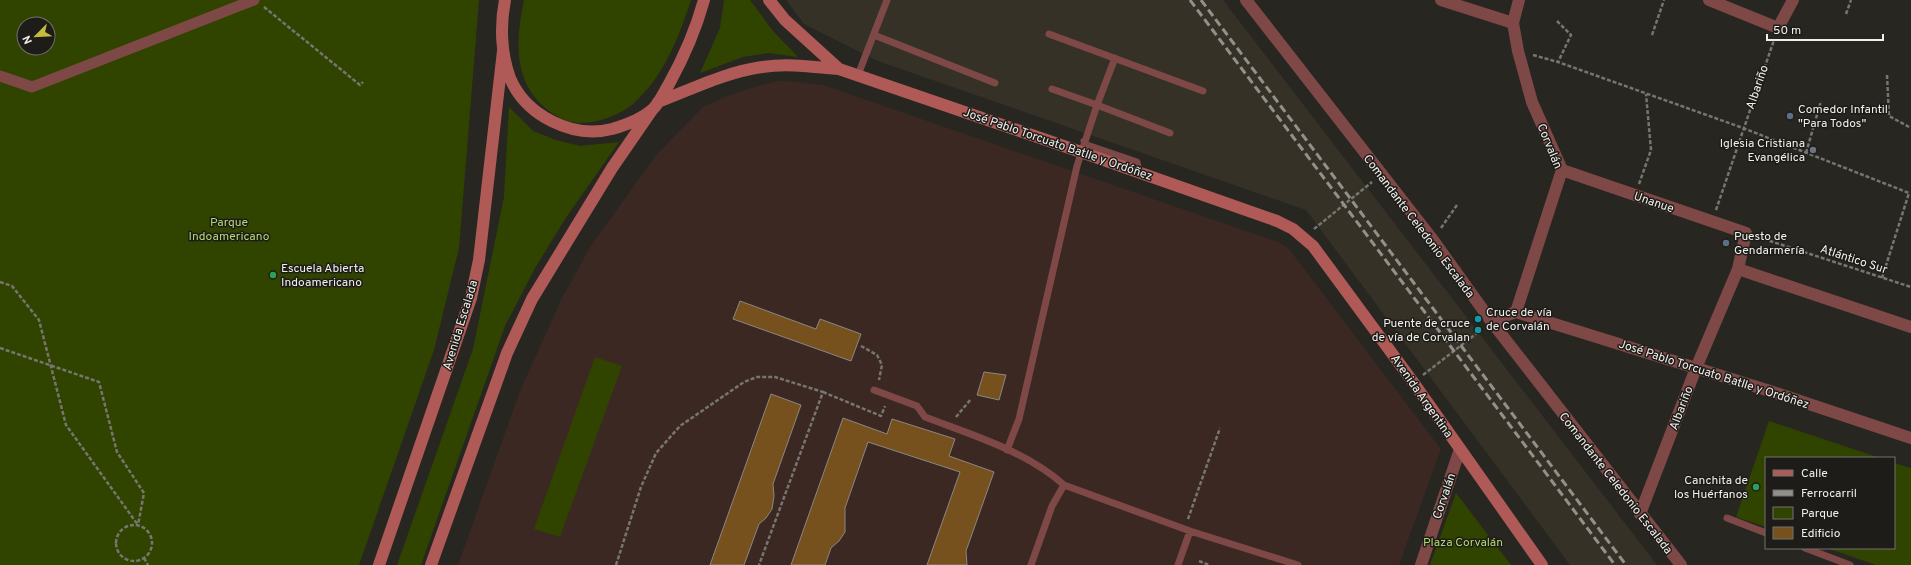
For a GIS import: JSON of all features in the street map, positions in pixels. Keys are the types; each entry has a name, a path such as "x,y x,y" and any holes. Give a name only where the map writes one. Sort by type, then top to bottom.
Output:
{"main road":[{"path":"431,565 507,353 532,299 612,168 655,106 683,59 704,0"},
{"name":"José Pablo Torcuato Batlle y Ordóñez","path":"769,0 785,20 839,69"},
{"path":"503,51 504,2"},
{"name":"José Pablo Torcuato Batlle y Ordóñez","path":"503,51 511,78 526,102 547,119 573,130 601,132 628,125 655,106 714,80 763,67 798,66 839,69 1083,147 1137,172 1277,221"},
{"name":"Avenida Escalada","path":"379,565 471,298 479,260 503,51"},
{"name":"Avenida Argentina","path":"1277,221 1293,229 1313,246 1542,565"}],"street":[{"name":"Comandante Celedonio Escalada","path":"1246,0 1433,240 1492,321 1680,565"},
{"path":"1441,0 1513,23"},
{"name":"Corvalán","path":"1516,312 1562,170 1532,102 1518,51 1513,23 1519,0"},
{"path":"1709,0 1778,28 1793,0"},
{"path":"0,76 32,87 258,2"},
{"name":"Unanue","path":"1562,170 1746,233"},
{"name":"Albariño","path":"1640,514 1696,368 1738,269 1746,233"},
{"path":"1738,269 1911,327"},
{"path":"1492,321 1516,312"},
{"name":"José Pablo Torcuato Batlle y Ordóñez","path":"1516,312 1696,368 1911,438"},
{"name":"Corvalán","path":"1421,565 1460,449"}],"lane":[{"path":"858,76 887,0"},
{"path":"1049,34 1203,91"},
{"path":"874,35 995,83"},
{"path":"1007,450 1019,420 1083,147 1115,58"},
{"path":"1052,89 1170,132"},
{"path":"874,390 917,406 925,417 1007,450 1049,472 1064,485 1190,531 1298,565"},
{"path":"1031,565 1052,506 1064,485"},
{"path":"1727,518 1765,533"},
{"path":"1178,565 1190,531"},
{"path":"1808,549 1850,565"}],"path":[{"path":"1652,35 1664,0"},
{"path":"1846,14 1851,0"},
{"path":"258,2 297,31 360,86 363,82"},
{"path":"1557,21 1571,35 1558,62"},
{"name":"Albariño","path":"1712,222 1778,28"},
{"path":"1518,51 1558,62 1743,128 1909,193 1882,278"},
{"path":"1887,75 1889,116 1911,128"},
{"path":"1635,195 1651,150 1646,94"},
{"path":"1806,153 1821,101"},
{"path":"1323,221 1370,184"},
{"path":"1433,240 1457,205"},
{"name":"Atlántico Sur","path":"1746,233 1911,288"},
{"path":"0,282 12,286 39,320 66,425 138,525 144,528 151,537 151,548 144,558 133,561 127,560 118,552 116,540 121,530 126,526 138,525"},
{"path":"1425,374 1481,330"},
{"path":"861,346 877,355 882,365 880,378 874,390"},
{"path":"0,348 99,382 117,452 144,493 138,525"},
{"path":"616,565 641,487 656,453 680,426 744,382 757,377 775,377 823,392 881,416 889,395"},
{"path":"759,565 823,392"},
{"path":"951,427 957,416 971,399"},
{"path":"1190,531 1188,517 1220,428"},
{"path":"144,558 148,565"},
{"path":"1199,561 1209,565"}],"shaded area":[{"path":"786,0 1223,0 1657,565 1570,565 1306,210 878,61 804,24"},
{"path":"779,81 823,85 1278,242 1289,249 1441,449 1399,565 458,565 520,391 562,298 590,247 657,154 703,107 732,94"}],"green space":[{"name":"Escuela Abierta Indoamericano","path":"0,0 479,0 459,248 434,350 359,565 0,565"},
{"path":"524,0 691,0 676,42 654,81 645,92 628,108 613,116 588,123 580,123 572,122 556,116 535,98 526,83 518,47 519,28"},
{"path":"724,0 750,0 773,31 798,57 769,53 743,57 700,73 720,28"},
{"path":"509,107 533,131 556,140 580,146 619,142 567,216 535,268 505,326 421,565 397,565 473,349 504,197"},
{"path":"595,357 622,366 560,537 534,529"},
{"name":"Canchita de los Huérfanos","path":"1769,421 1877,457 1765,457 1765,527 1736,517"},
{"path":"1895,463 1911,468 1911,565 1876,565 1830,549 1895,549"},
{"name":"Plaza Corvalán","path":"1456,493 1511,565 1430,565"}],"building":[{"path":"740,301 816,329 820,319 861,334 851,361 733,319"},
{"path":"984,372 1006,375 999,400 977,395"},
{"path":"771,394 801,405 773,484 774,496 772,509 766,518 759,524 744,565 710,565"},
{"path":"843,418 887,434 892,419 955,439 949,456 994,472 966,551 967,565 927,565 960,472 868,442 845,508 845,532 839,541 831,548 825,565 791,565"}],"railway":[{"path":"1190,0 1615,565"},
{"path":"1201,0 1626,565"}],"place":[{"name":"Comedor Infantil \"Para Todos\"","path":"1790,116"},
{"name":"Iglesia Cristiana Evangélica","path":"1813,150"},
{"name":"Puesto de Gendarmería","path":"1726,243"},
{"name":"Escuela Abierta Indoamericano","path":"273,275"},
{"name":"Cruce de vía de Corvalán","path":"1478,319"},
{"name":"Puente de cruce de vía de Corvalan","path":"1478,330"},
{"name":"Canchita de los Huérfanos","path":"1756,487"}],"park label":[{"name":"Parque Indoamericano","path":"229,229"}]}
